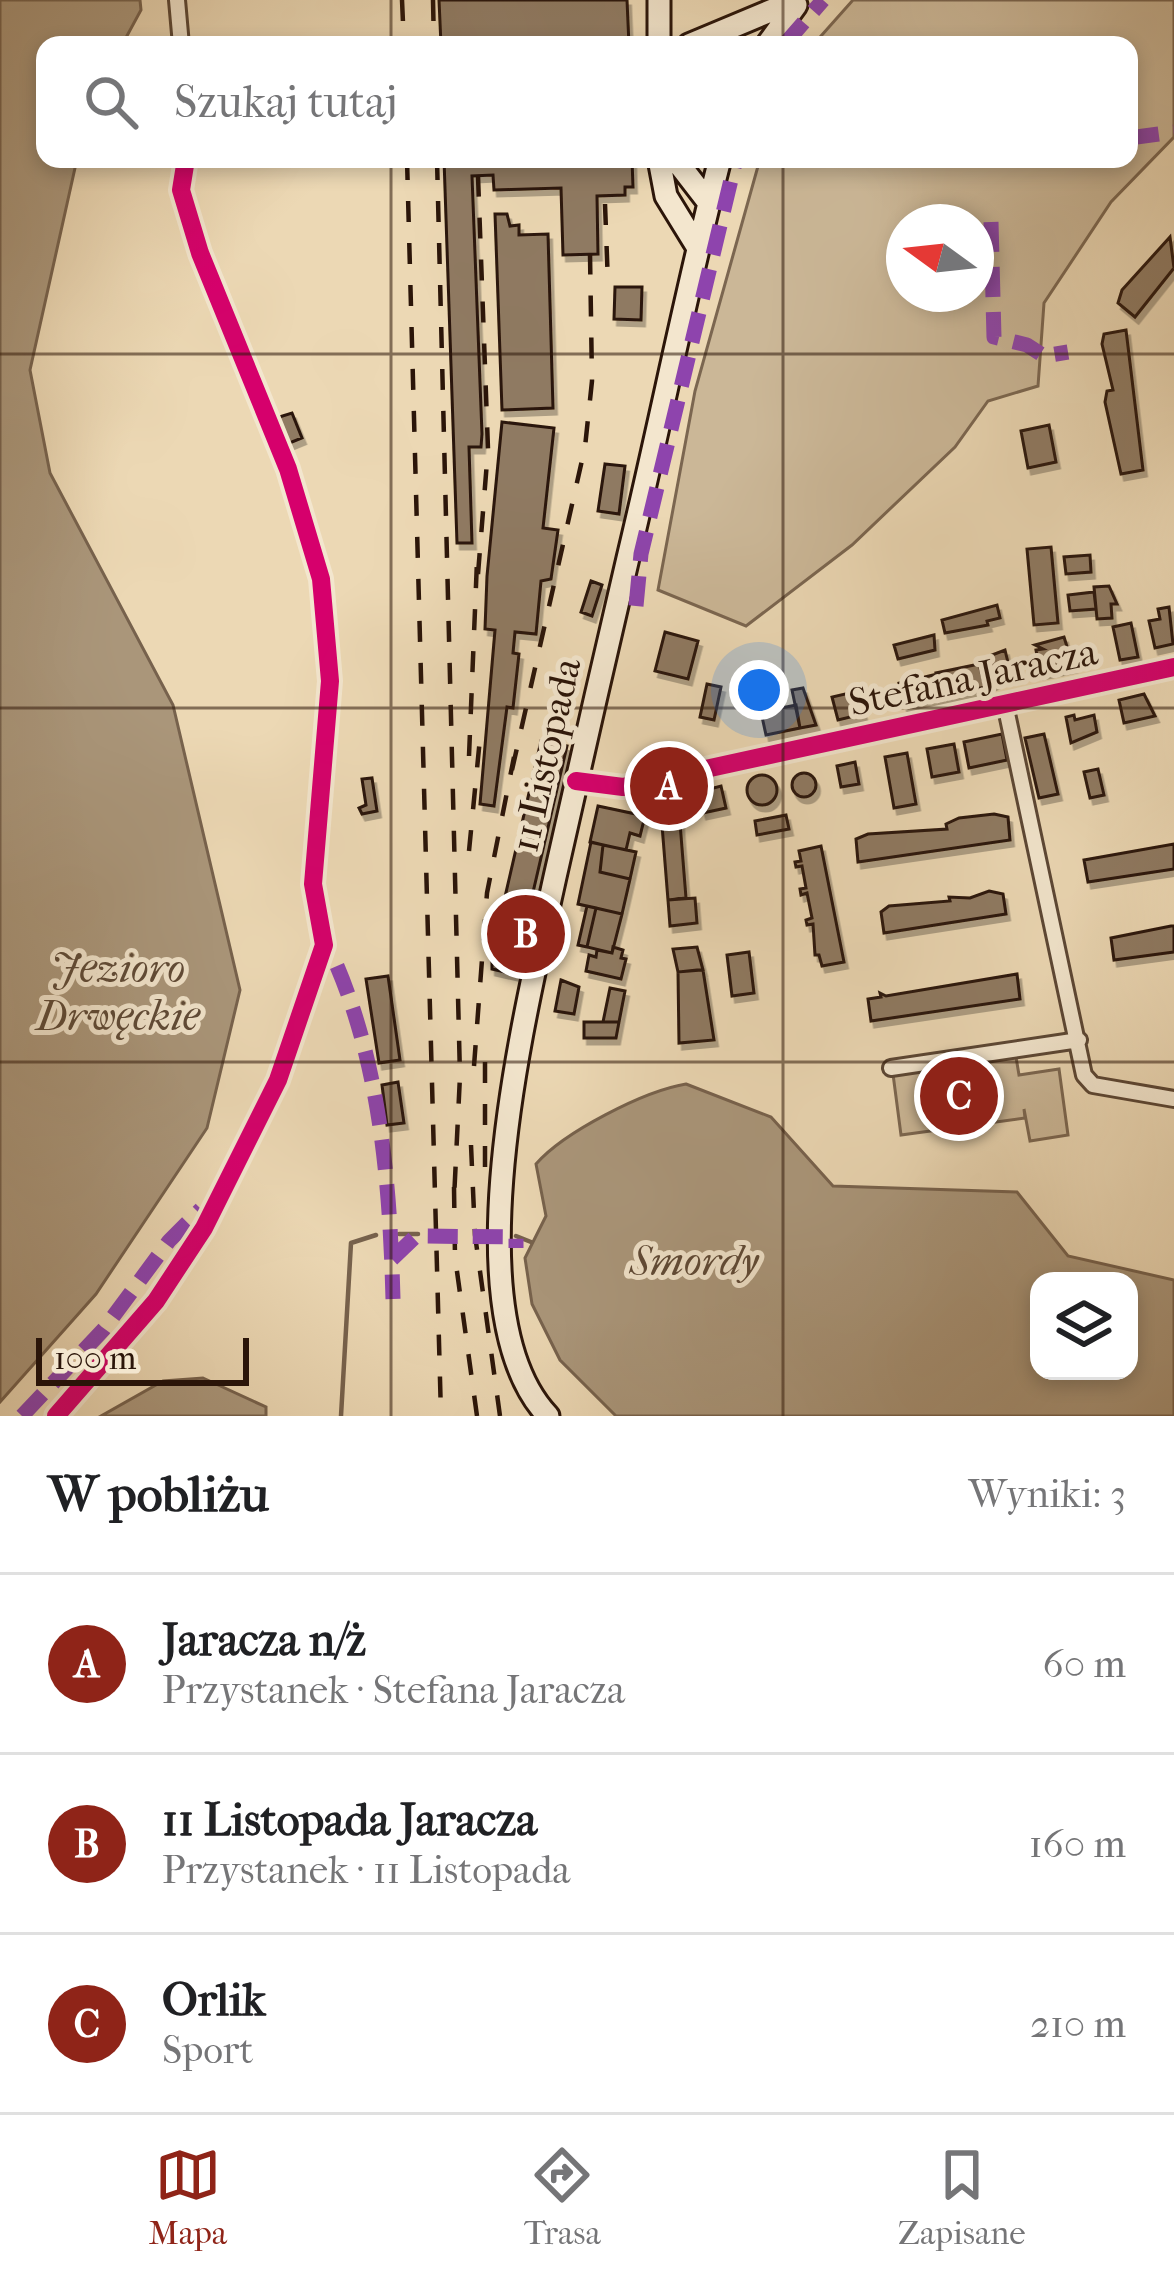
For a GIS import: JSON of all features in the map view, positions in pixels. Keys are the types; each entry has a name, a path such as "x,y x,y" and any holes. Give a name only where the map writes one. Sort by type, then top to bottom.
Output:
{"main road":[{"path":"658,0 659,36"},
{"path":"710,36 796,5"},
{"path":"774,36 796,5"},
{"path":"660,168 661,184 698,248"},
{"path":"682,168 709,203"},
{"name":"11 Listopada","path":"548,1416 520,1376 507,1336 505,1154 516,1054 718,168"},
{"path":"672,205 709,203"}],"street":[{"path":"177,0 180,36"},
{"path":"185,168 182,190 200,253 288,469 321,579 330,681 313,884 324,945"},
{"name":"Stefana Jaracza","path":"575,781 623,787 1174,667"},
{"path":"1005,704 1084,1075 1093,1085 1174,1099"},
{"path":"890,1068 1078,1040"}],"shaded area":[{"path":"853,0 1174,0 1174,137 1111,202 1044,303 1038,386 988,401 955,447 852,545 746,626 658,590 695,391 757,168 1138,168 1138,36 821,36"},
{"path":"1016,1057 1019,1075 1059,1069 1068,1135 1030,1141 1024,1109 1025,1118 901,1135 893,1074"}],"water":[{"name":"Jezioro Drwęckie","path":"0,0 140,0 141,10 127,36 36,36 36,168 75,168 30,370 50,473 173,705 240,990 207,1128 96,1294 0,1402"},
{"name":"Smordy","path":"686,1084 771,1117 833,1186 1017,1192 1068,1256 1174,1280 1174,1416 616,1416 560,1360 532,1304 525,1258 546,1216 536,1164 585,1126 627,1104"},
{"path":"203,1378 266,1407 266,1416 101,1416 163,1381"}],"building":[{"path":"439,0 627,0 629,36 441,36"},
{"path":"444,168 632,168 633,187 625,187 625,195 597,196 598,254 563,255 561,188 494,190 493,175 472,176 482,434 481,447 469,447 472,543 457,543"},
{"path":"495,214 507,214 510,226 519,225 519,235 548,234 553,408 502,410"},
{"path":"1170,237 1174,268 1135,317 1118,303 1122,290"},
{"path":"615,287 642,287 641,320 614,319"},
{"path":"1126,330 1143,470 1121,474 1105,402 1107,391 1113,390 1102,344 1104,334"},
{"path":"292,413 302,438 287,444 276,418"},
{"path":"502,422 554,428 543,528 558,530 551,579 541,581 536,634 515,632 513,653 519,654 513,708 507,707 494,806 480,804 495,630 485,629 487,576"},
{"path":"1049,425 1056,462 1028,468 1021,431"},
{"path":"605,464 625,466 619,514 598,511"},
{"path":"1051,547 1058,623 1034,625 1027,549"},
{"path":"1090,555 1091,572 1066,574 1064,557"},
{"path":"591,581 602,585 592,616 581,612"},
{"path":"1109,586 1117,604 1111,604 1112,618 1097,619 1094,587"},
{"path":"1094,592 1096,609 1070,611 1068,595"},
{"path":"997,605 1000,618 987,621 988,625 945,633 942,620"},
{"path":"1169,607 1173,644 1155,648 1149,621 1160,619 1158,609"},
{"path":"1131,623 1138,657 1120,660 1113,627"},
{"path":"665,632 698,641 688,679 655,671"},
{"path":"934,635 935,650 898,659 894,645"},
{"path":"1064,637 1073,666 1040,673 1036,650 1043,649 1035,645"},
{"path":"1005,650 1011,675 985,687 979,660"},
{"path":"979,664 985,687 942,697 936,673"},
{"path":"937,674 942,697 904,705 899,683"},
{"path":"707,684 721,687 714,720 700,717"},
{"path":"803,688 816,725 800,728 792,690"},
{"path":"858,691 863,714 838,720 832,697"},
{"path":"1144,694 1155,716 1124,723 1119,700"},
{"path":"796,705 800,728 766,735 761,712"},
{"path":"1074,715 1075,720 1094,715 1097,732 1071,743 1066,717"},
{"path":"1002,734 1007,760 969,768 964,742"},
{"path":"1044,734 1058,794 1039,798 1025,738"},
{"path":"541,741 567,746 514,974 492,969 492,953"},
{"path":"954,744 959,772 932,777 927,749"},
{"path":"907,753 916,804 894,808 885,757"},
{"path":"855,762 859,784 841,787 837,766"},
{"path":"1098,769 1104,795 1090,798 1084,772"},
{"path":"804,773 813,776 813,794 804,797 795,794 792,785 795,776"},
{"path":"762,775 773,779 777,790 773,801 762,805 751,801 747,790 751,779"},
{"path":"372,778 377,811 362,814 359,808 366,805 362,779"},
{"path":"721,786 726,808 703,813 698,792"},
{"path":"678,798 686,898 668,900 660,800"},
{"path":"598,806 645,816 640,836 630,833 626,850 590,842"},
{"path":"786,815 789,829 757,835 755,821"},
{"path":"1008,817 1010,840 858,862 856,839 868,834 947,829 946,824 959,818"},
{"path":"591,842 603,845 600,872 630,879 622,914 578,904"},
{"path":"1174,844 1174,869 1088,882 1084,860"},
{"path":"603,845 636,852 630,879 600,872"},
{"path":"821,846 844,962 822,966 815,955 813,924 807,925 806,920 812,918 807,893 801,895 800,889 806,888 802,866 796,867 795,862 801,861 799,851"},
{"path":"989,891 1003,894 1006,914 884,933 881,912 889,906 970,898"},
{"path":"695,898 697,923 670,926 668,900"},
{"path":"587,906 596,908 587,947 578,945"},
{"path":"596,908 622,914 612,953 587,947"},
{"path":"1174,926 1174,952 1114,960 1111,938"},
{"path":"613,947 623,950 621,958 626,959 621,979 586,971 589,955 596,957 597,950 612,953"},
{"path":"697,947 703,970 678,972 673,949"},
{"path":"749,952 754,993 732,996 727,955"},
{"path":"703,970 714,1040 679,1043 678,972"},
{"path":"1017,974 1020,999 871,1021 868,999 881,997 880,993 886,996"},
{"path":"388,976 400,1060 379,1063 366,979"},
{"path":"561,980 579,987 574,1014 555,1011"},
{"path":"610,988 625,991 619,1022 603,1022"},
{"path":"584,1022 619,1022 616,1038 584,1038"},
{"path":"398,1082 404,1123 387,1125 382,1085"}],"waterway":[{"path":"399,1234 418,1234"},
{"path":"341,1416 351,1243 376,1235"},
{"path":"516,1236 531,1242"}],"railway":[{"path":"402,0 404,36"},
{"path":"433,0 434,36"},
{"path":"407,168 441,1416"},
{"path":"437,168 460,1076 454,1199"},
{"path":"478,176 488,449 478,574"},
{"path":"605,204 608,284"},
{"path":"512,770 585,447 592,381 590,254"},
{"path":"469,756 477,561"},
{"path":"469,851 480,738"},
{"path":"474,1066 487,893 514,757"},
{"path":"485,1047 485,1167"},
{"path":"471,1145 475,1235 500,1416"},
{"path":"454,1187 455,1257 477,1416"}],"marked path":[{"path":"792,36 823,0"},
{"path":"1138,137 1174,132"},
{"path":"636,606 641,554 734,168"},
{"path":"993,312 994,337 1027,345 1044,356 1068,352"},
{"path":"337,966 373,1088 389,1214 393,1299"},
{"path":"22,1416 104,1329 169,1241 201,1209"},
{"path":"392,1259 416,1236 516,1237 516,1248"}],"cycle path":[{"path":"56,1416 156,1301 204,1228 278,1080 324,945 313,884 330,681 321,579 288,469 200,253 181,190 185,168"},
{"path":"576,781 623,787 1174,667"}],"place":[{"name":"Jaracza n/ż","path":"669,786"},
{"name":"11 Listopada Jaracza","path":"526,934"},
{"name":"Orlik","path":"959,1096"}]}
